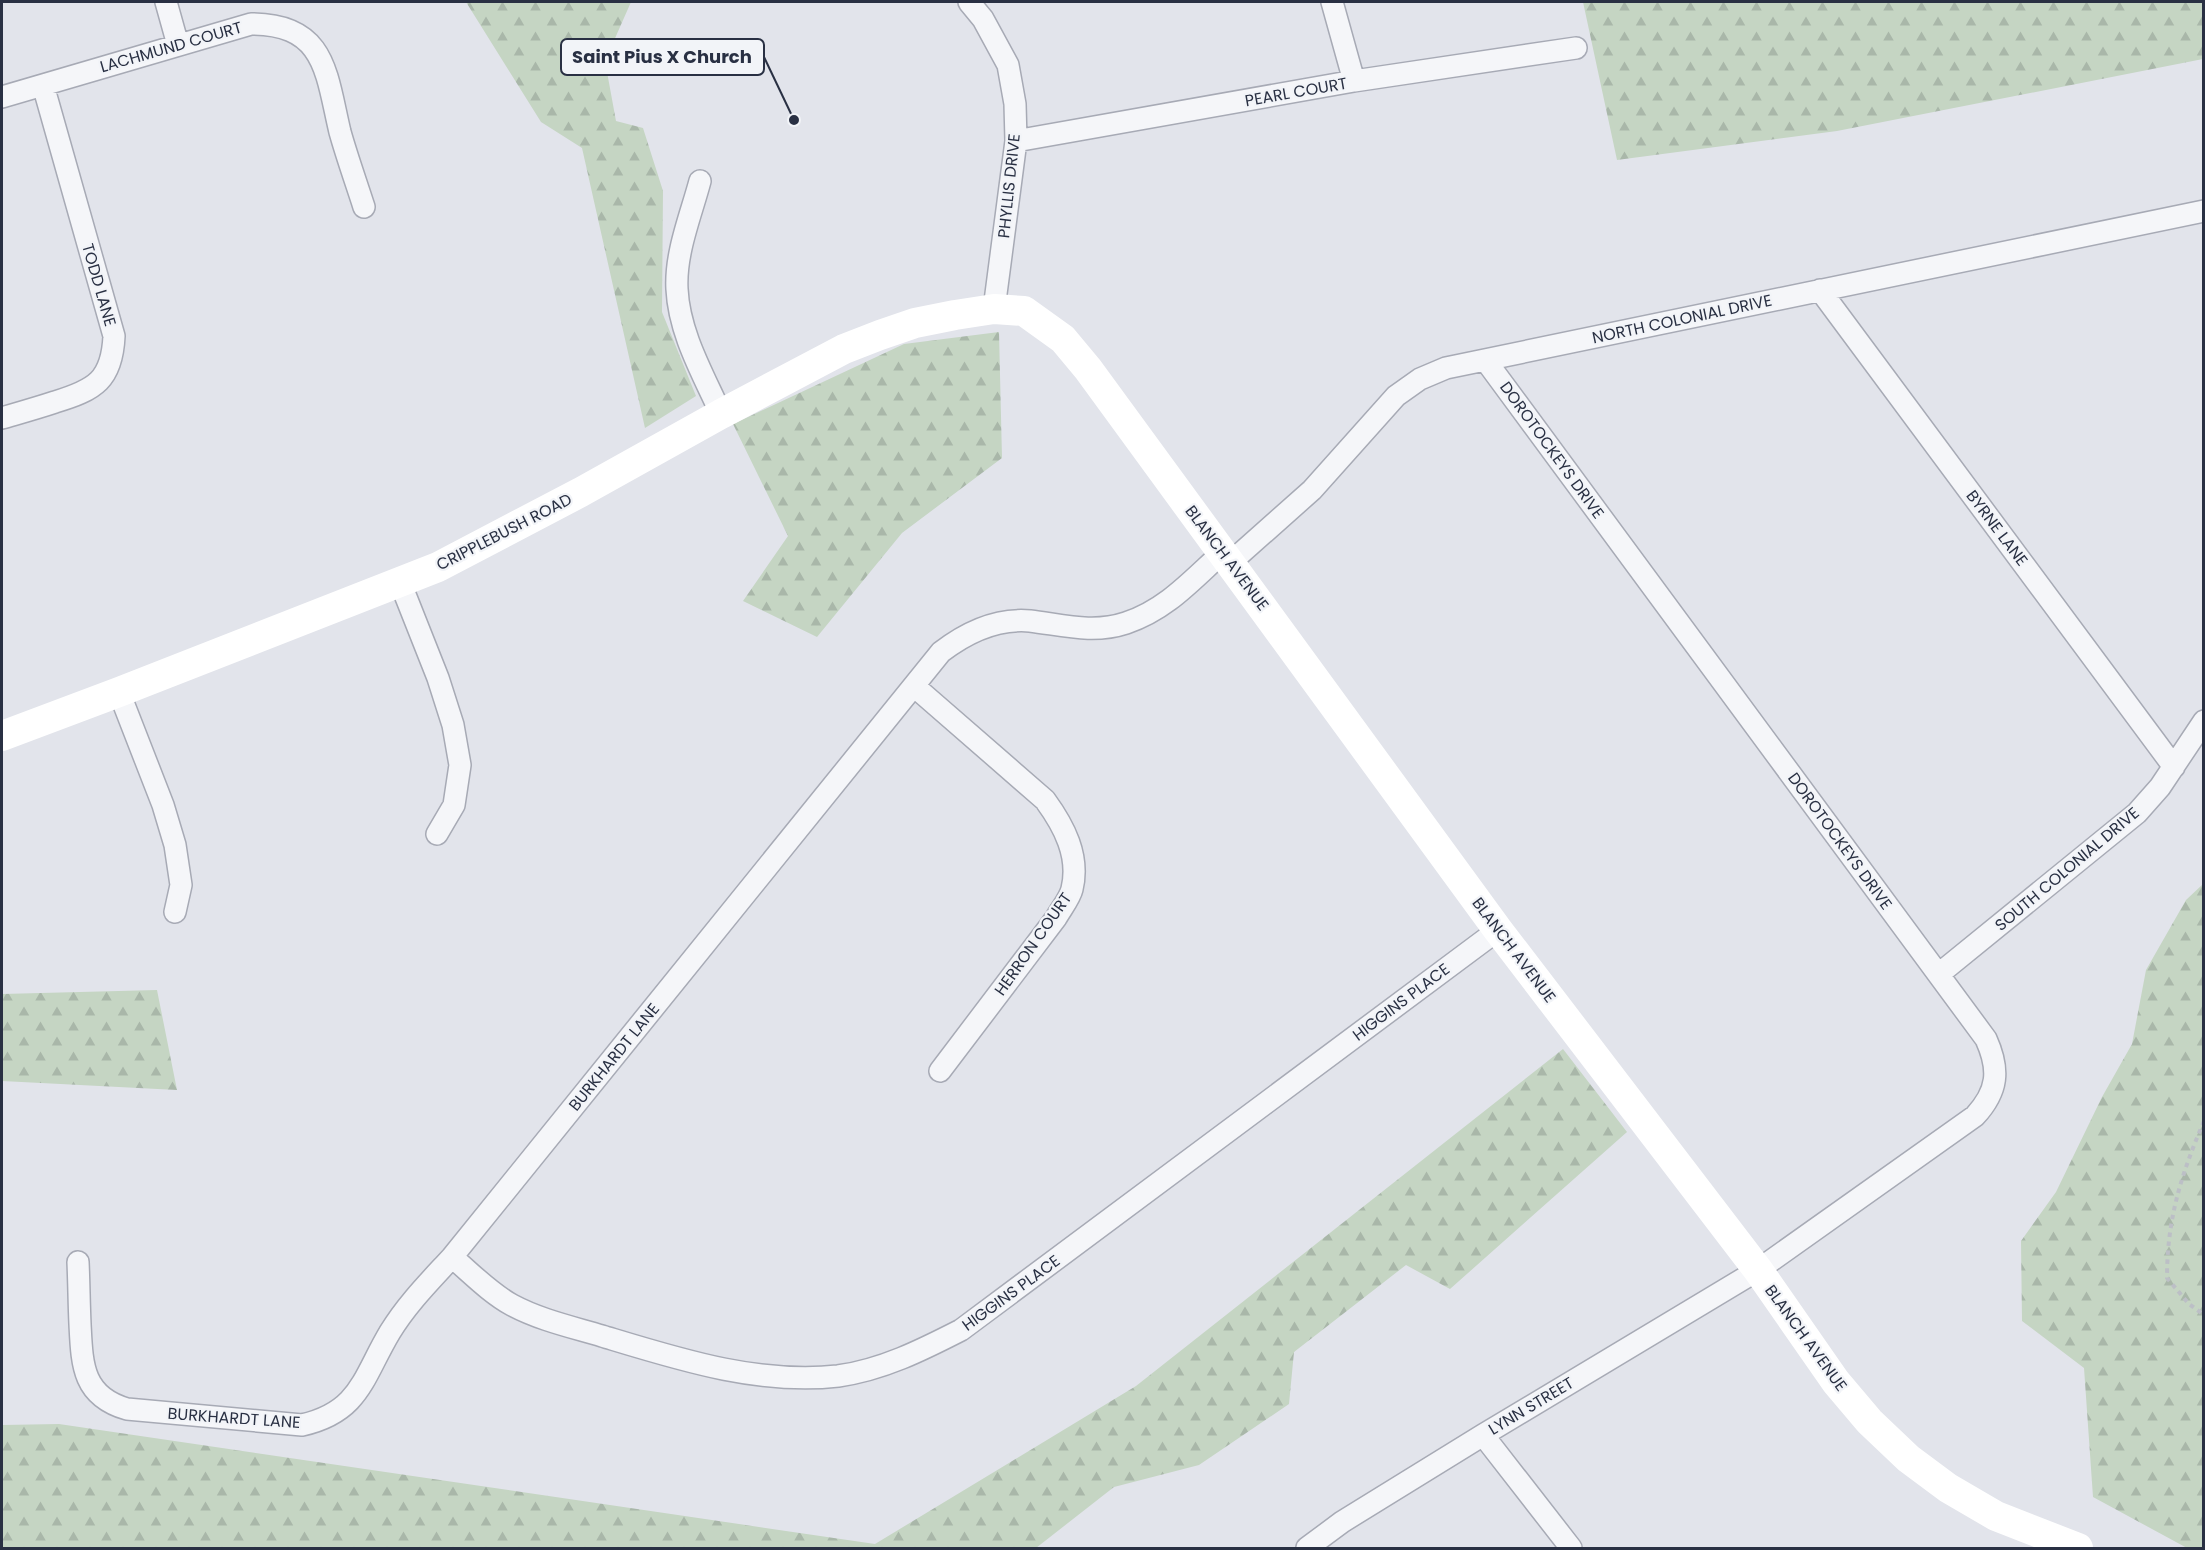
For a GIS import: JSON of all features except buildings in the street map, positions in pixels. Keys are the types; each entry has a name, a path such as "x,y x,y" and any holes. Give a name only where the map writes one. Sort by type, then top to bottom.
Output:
{"main road":[{"name":"CRIPPLEBUSH ROAD","path":"2,736 438,567 844,349 915,323 994,309"},
{"name":"BLANCH AVENUE","path":"994,309 1024,311 1063,339 1088,369 1498,930 1758,1270 1836,1382 1869,1421 1909,1459 1948,1488 1996,1516 2078,1548"}],"street":[{"path":"166,2 178,45"},
{"name":"PHYLLIS DRIVE","path":"969,2 983,19 1008,64 1015,104 1016,141 994,309"},
{"path":"1332,2 1354,81"},
{"name":"LACHMUND COURT","path":"2,97 251,24 273,24 293,31 308,41 320,57 327,75 341,135 364,207"},
{"name":"PEARL COURT","path":"1016,141 1354,81 1576,48"},
{"name":"TODD LANE","path":"2,418 83,394 98,382 107,370 113,354 114,336 43,85"},
{"path":"700,181 680,256 677,289 685,332 720,414"},
{"name":"NORTH COLONIAL DRIVE","path":"1227,558 1312,490 1396,396 1420,379 1446,368 2204,211"},
{"name":"BYRNE LANE","path":"1820,290 2174,766"},
{"name":"DOROTOCKEYS DRIVE","path":"1486,361 1939,974 1986,1039 1993,1054 1996,1071 1993,1089 1985,1105 1975,1116 1758,1270"},
{"name":"BURKHARDT LANE","path":"78,1263 82,1362 88,1381 100,1396 113,1405 127,1409 302,1425 321,1421 339,1412 352,1400 390,1331 415,1297 452,1257 941,652 960,638 981,627 1005,622 1029,621 1073,629 1100,629 1125,624 1148,615 1227,558"},
{"path":"400,582 438,678 453,725 460,765 454,805 437,834"},
{"name":"HERRON COURT","path":"914,686 1045,800 1059,819 1066,835 1074,867 1072,891 1056,918 940,1071"},
{"path":"119,692 163,805 174,845 181,885 174,912"},
{"name":"SOUTH COLONIAL DRIVE","path":"1939,974 2137,813 2160,787 2204,721"},
{"name":"HIGGINS PLACE","path":"452,1257 487,1287 511,1304 534,1316 653,1351 733,1371 767,1376 801,1378 839,1375 877,1367 914,1354 961,1330 1498,930"},
{"name":"LYNN STREET","path":"1307,1548 1342,1522 1483,1435 1758,1270"},
{"path":"1483,1435 1571,1548"}],"path":[{"path":"2204,1121 2188,1159 2173,1208 2167,1245 2167,1278 2189,1304 2204,1316"}],"green space":[{"path":"466,2 631,2 605,61 616,121 643,128 663,191 662,312 696,396 645,428 582,148 541,122"},
{"path":"1583,2 2203,2 2203,59 1837,131 1617,160"},
{"path":"999,332 1002,458 902,533 817,637 743,601 788,536 733,424 904,344"},
{"path":"2203,884 2204,1548 2187,1548 2093,1497 2084,1368 2022,1321 2021,1241 2056,1192 2102,1097 2132,1044 2146,970 2186,900"},
{"path":"157,990 177,1090 2,1081 2,994"},
{"path":"1563,1049 1627,1132 1450,1289 1406,1265 1294,1352 1289,1404 1199,1465 1114,1487 1036,1548 2,1548 2,1425 59,1424 875,1544 1136,1386"}],"place":[{"name":"Saint Pius X Church","path":"794,120"}]}
